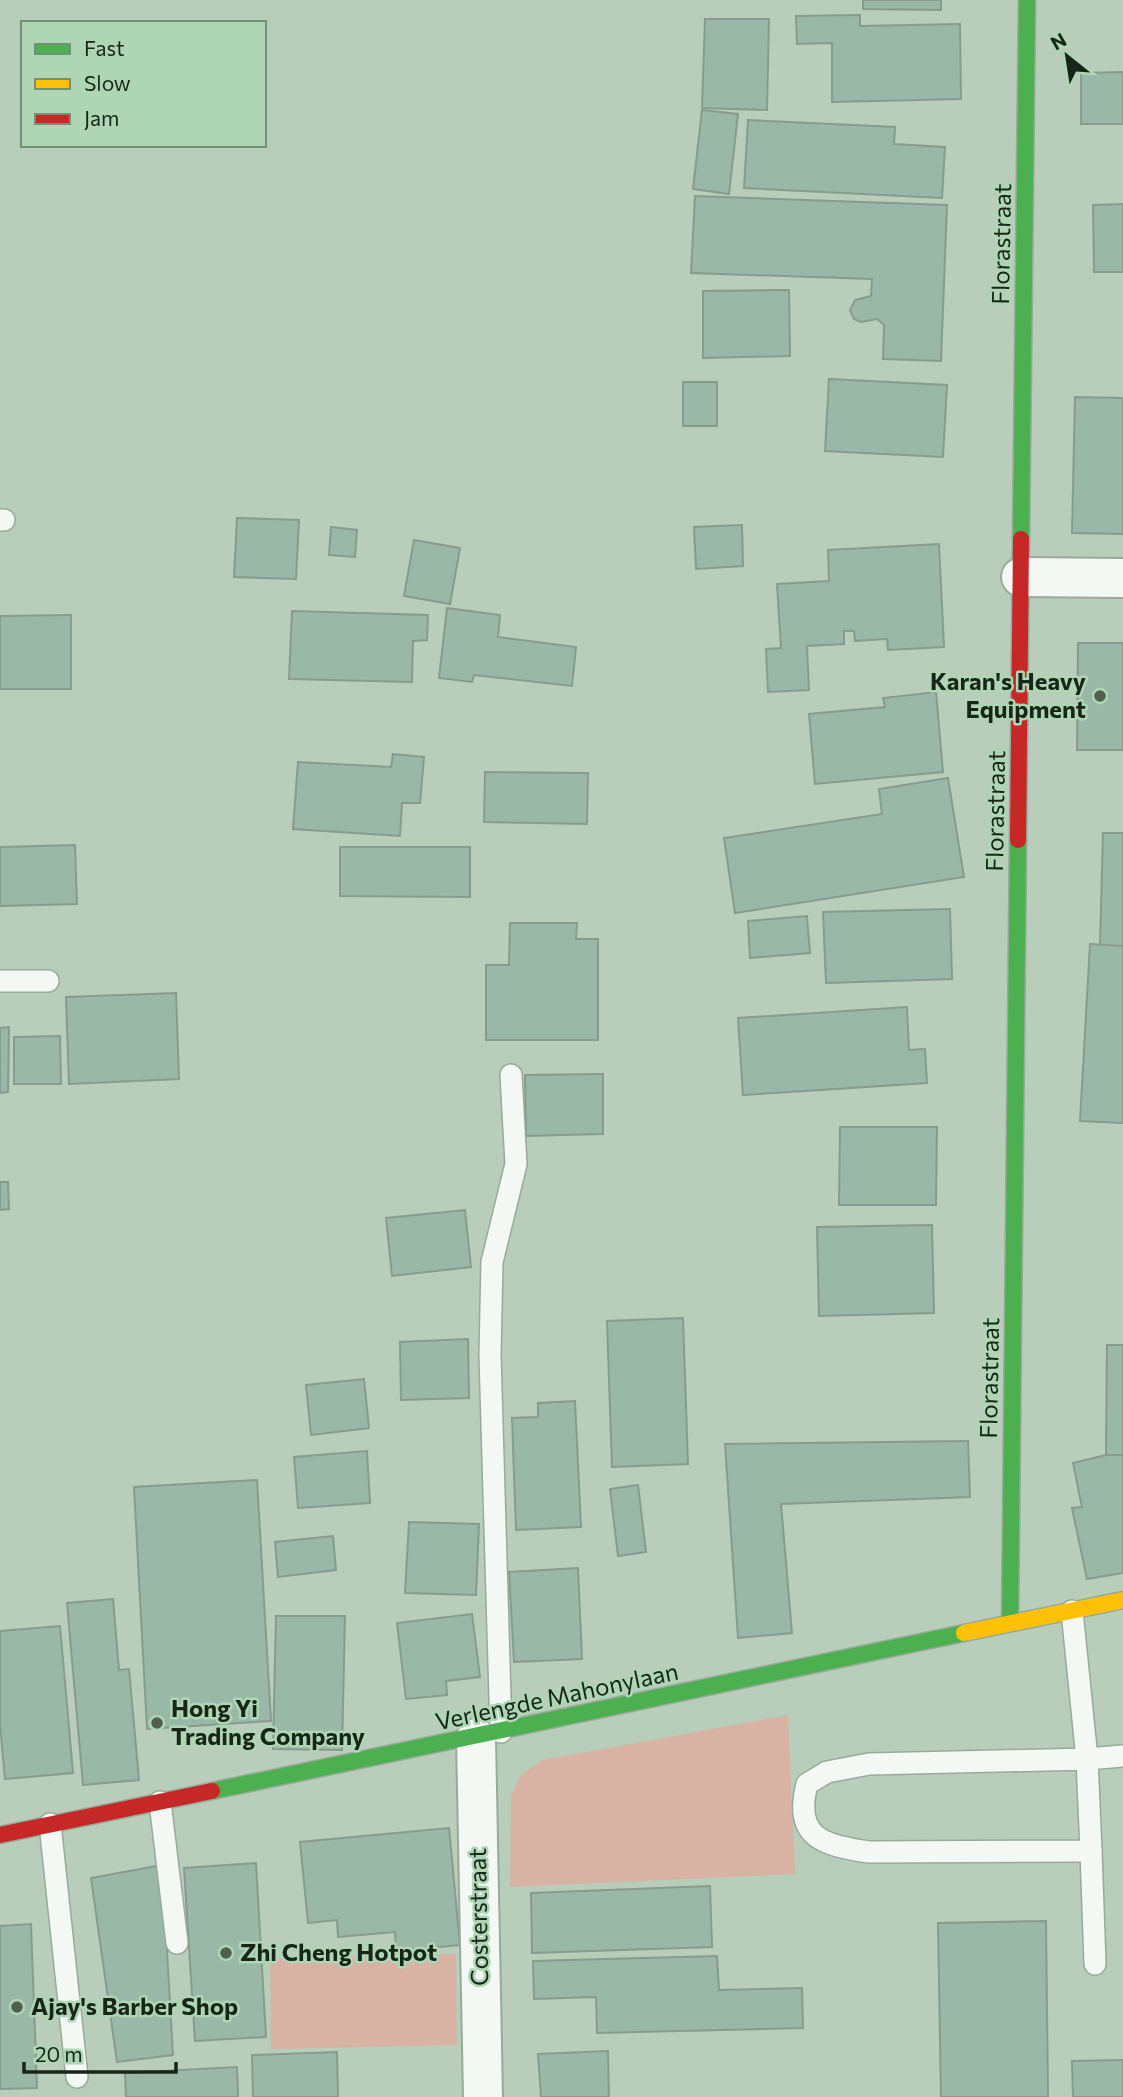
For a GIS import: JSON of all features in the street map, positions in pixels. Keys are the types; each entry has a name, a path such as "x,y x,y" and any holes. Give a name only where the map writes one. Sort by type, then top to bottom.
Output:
{"street":[{"name":"Florastraat","path":"1010,1623 1027,0"},
{"path":"1021,577 1123,578"},
{"name":"Verlengde Mahonylaan","path":"0,1835 1123,1600"},
{"name":"Costerstraat","path":"483,2097 488,1735"}],"lane":[{"path":"0,981 48,981"},
{"path":"488,1735 492,1262 516,1164 511,1075"},
{"path":"1072,1611 1087,1759 1095,1964"},
{"path":"1091,1851 869,1852 835,1847 814,1838 805,1821 803,1801 807,1784 827,1772 869,1764 1123,1756"},
{"path":"160,1802 177,1943"},
{"path":"50,1824 77,2077"}],"shaded area":[{"path":"788,1715 795,1874 510,1887 511,1797 520,1776 543,1760"},
{"path":"456,1954 457,2045 271,2049 270,1958"}],"building":[{"path":"863,0 941,0 941,10 863,9"},
{"path":"860,15 860,26 960,24 961,99 832,102 832,43 797,44 796,16"},
{"path":"705,19 769,19 767,110 702,108"},
{"path":"1123,72 1123,124 1081,124 1081,73"},
{"path":"702,110 738,114 729,194 693,189"},
{"path":"748,120 895,127 894,144 945,147 942,198 744,188"},
{"path":"695,196 947,205 941,361 883,359 884,325 877,319 861,322 854,319 850,310 855,300 871,296 872,279 691,273"},
{"path":"1123,204 1123,272 1094,272 1093,205"},
{"path":"789,290 790,356 703,358 703,291"},
{"path":"829,379 947,385 943,457 825,451"},
{"path":"683,382 717,382 717,426 683,426"},
{"path":"1075,397 1123,398 1123,534 1072,533"},
{"path":"237,518 299,520 296,579 234,577"},
{"path":"742,525 743,566 696,569 694,527"},
{"path":"331,527 357,530 355,557 329,555"},
{"path":"414,540 460,548 450,604 404,596"},
{"path":"939,544 944,647 888,650 887,639 855,641 854,631 844,631 844,644 807,646 809,690 768,692 766,649 781,648 777,584 829,581 828,550"},
{"path":"447,608 500,615 498,637 576,647 572,686 474,675 472,682 439,678"},
{"path":"292,611 428,615 427,640 413,641 412,682 289,679"},
{"path":"71,615 71,689 0,689 0,616"},
{"name":"Karan's Heavy Equipment","path":"1078,643 1123,643 1123,750 1077,750"},
{"path":"936,692 943,772 815,784 809,714 885,707 883,698"},
{"path":"393,754 424,757 420,803 402,803 400,836 293,829 298,762 391,767"},
{"path":"485,772 588,773 587,824 484,822"},
{"path":"948,778 964,877 735,913 724,838 882,814 879,789"},
{"path":"1103,833 1123,833 1123,946 1100,946"},
{"path":"75,845 77,904 0,906 0,847"},
{"path":"340,847 470,847 470,897 340,896"},
{"path":"950,909 952,979 826,983 823,912"},
{"path":"807,916 810,953 750,958 748,921"},
{"path":"510,923 577,923 576,939 598,939 598,1040 486,1040 486,965 509,965"},
{"path":"1090,944 1123,946 1123,1123 1080,1121"},
{"path":"176,993 179,1079 69,1084 66,997"},
{"path":"907,1007 909,1050 925,1049 927,1083 743,1095 738,1018"},
{"path":"9,1027 8,1092 0,1093 0,1028"},
{"path":"60,1036 61,1084 14,1084 14,1037"},
{"path":"603,1074 603,1134 526,1136 525,1075"},
{"path":"840,1127 937,1127 936,1205 839,1205"},
{"path":"0,1182 8,1182 9,1209 0,1210"},
{"path":"465,1210 471,1267 392,1276 386,1218"},
{"path":"932,1225 934,1313 819,1316 817,1227"},
{"path":"683,1318 688,1464 612,1467 607,1321"},
{"path":"468,1339 469,1398 401,1400 400,1342"},
{"path":"1107,1345 1123,1345 1123,1455 1106,1455"},
{"path":"364,1379 369,1428 311,1435 306,1385"},
{"path":"575,1401 581,1527 516,1530 512,1418 538,1417 538,1403"},
{"path":"968,1441 970,1497 781,1504 792,1633 738,1638 725,1444"},
{"path":"367,1451 370,1503 298,1508 294,1457"},
{"path":"1106,1455 1123,1455 1123,1573 1087,1579 1072,1508 1082,1507 1073,1463"},
{"path":"257,1480 271,1721 147,1729 134,1487"},
{"path":"638,1485 646,1552 618,1556 610,1489"},
{"path":"409,1522 479,1524 476,1595 405,1593"},
{"path":"333,1536 336,1570 278,1577 275,1542"},
{"path":"578,1568 582,1659 514,1662 509,1572"},
{"path":"113,1599 119,1670 129,1669 139,1780 83,1785 67,1603"},
{"path":"472,1614 480,1677 446,1681 447,1695 406,1699 397,1623"},
{"path":"276,1616 345,1616 342,1750 273,1749"},
{"path":"60,1626 73,1773 5,1779 0,1725 0,1631"},
{"path":"449,1828 460,1945 396,1951 395,1932 338,1937 337,1920 308,1923 300,1842"},
{"name":"Zhi Cheng Hotpot","path":"256,1863 266,2037 195,2041 184,1868"},
{"path":"162,1865 173,2055 117,2062 91,1878"},
{"path":"710,1886 712,1947 532,1953 531,1893"},
{"path":"1046,1921 1048,2097 941,2097 938,1923"},
{"name":"Ajay's Barber Shop","path":"31,1924 37,2088 0,2089 0,1926"},
{"path":"717,1956 719,1990 802,1988 803,2028 597,2033 596,1997 534,1999 533,1961"},
{"path":"608,2051 609,2097 541,2097 538,2054"},
{"path":"337,2052 338,2097 253,2097 252,2055"},
{"path":"1123,2060 1123,2097 1073,2097 1072,2061"},
{"path":"237,2067 238,2097 126,2097 125,2073"}],"traffic: fast":[{"path":"1021,539 1027,0"},
{"path":"1010,1623 1018,840"},
{"path":"212,1791 964,1633"}],"traffic: slow":[{"path":"964,1633 1123,1600"}],"traffic: jam":[{"path":"1018,840 1021,539"},
{"path":"0,1835 212,1791"}],"place":[{"name":"Karan's Heavy Equipment","path":"1100,696"},
{"name":"Hong Yi Trading Company","path":"157,1723"},
{"name":"Zhi Cheng Hotpot","path":"226,1953"},
{"name":"Ajay's Barber Shop","path":"17,2007"}]}
